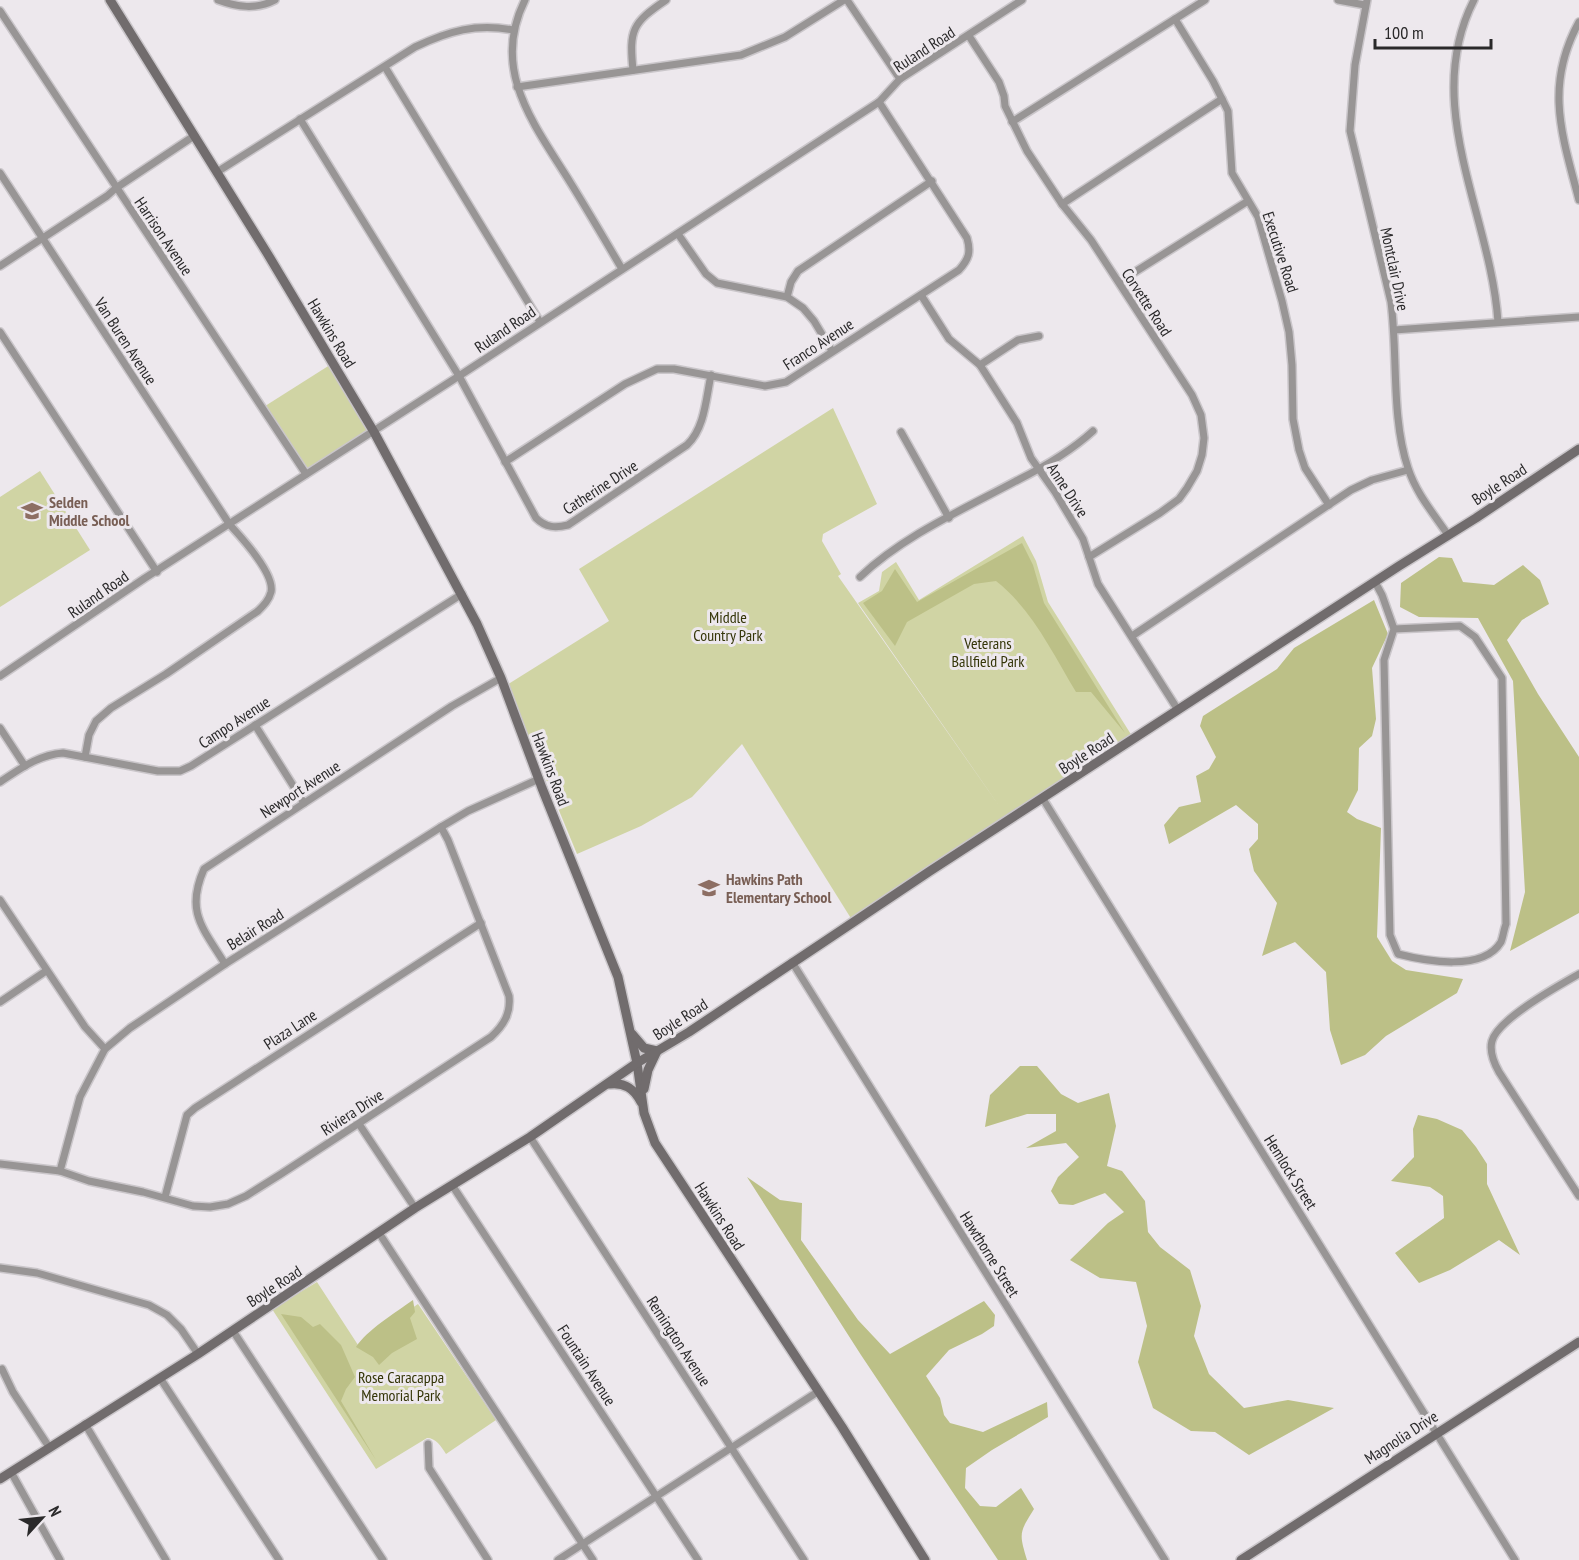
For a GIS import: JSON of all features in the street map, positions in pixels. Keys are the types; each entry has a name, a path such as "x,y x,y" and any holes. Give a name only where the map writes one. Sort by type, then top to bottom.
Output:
{"street":[{"name":"Hawkins Road","path":"110,0 374,432 462,594 501,678 618,977 637,1063 642,1103 655,1143 819,1391 925,1560"},
{"path":"218,0 246,7 258,6 274,0"},
{"path":"525,0 513,30 512,59 517,87 530,117 622,269"},
{"path":"633,70 630,49 632,33 638,21 666,0"},
{"path":"517,87 741,55 785,37 846,0 900,79"},
{"name":"Ruland Road","path":"0,676 145,578 374,432 879,102 900,79 1022,0"},
{"path":"1012,122 1204,0"},
{"path":"1338,0 1366,3"},
{"path":"1474,0 1458,45 1453,79 1455,114 1495,296 1498,322"},
{"name":"Montclair Drive","path":"1366,3 1355,65 1350,131 1391,303 1401,443 1408,470 1419,493 1448,535"},
{"name":"Harrison Avenue","path":"0,11 306,474"},
{"name":"Executive Road","path":"1175,19 1228,111 1232,173 1262,228 1289,332 1293,419 1299,450 1305,468 1329,505"},
{"path":"1579,21 1570,38 1560,74 1558,114 1579,200"},
{"path":"217,172 415,47 451,32 492,26 513,30"},
{"name":"Corvette Road","path":"969,36 999,82 1012,122 1027,151 1062,204 1091,240 1119,282 1192,395 1202,415 1204,438 1202,455 1197,471 1179,499 1089,557"},
{"path":"385,67 540,322"},
{"path":"1062,204 1222,99"},
{"name":"Franco Avenue","path":"505,462 636,377 657,369 674,369 765,386 786,382 959,270 969,260 970,249 967,238 879,102"},
{"name":"Catherine Drive","path":"300,119 459,376 536,518 542,524 557,528 568,525 695,437 700,428 711,375"},
{"path":"0,266 194,136"},
{"name":"Van Buren Avenue","path":"0,173 230,525 248,546 269,578 272,590 268,602 258,611 175,668 111,708 96,722 89,735 85,758"},
{"path":"787,297 791,282 798,271 932,181"},
{"path":"1119,282 1248,201"},
{"path":"678,234 702,269 717,283 787,297 803,308 814,321 832,351"},
{"name":"Anne Drive","path":"921,295 949,339 980,365 1017,423 1031,458 1079,530 1098,584 1178,710"},
{"path":"1394,330 1579,317"},
{"path":"0,332 157,572"},
{"path":"980,365 1018,340 1039,336"},
{"path":"860,577 881,557 1039,469 1077,445 1093,431"},
{"path":"901,432 949,518"},
{"name":"Boyle Road","path":"0,1479 198,1354 415,1208 530,1137 637,1063 1579,449"},
{"path":"1132,636 1351,490 1372,480 1408,470"},
{"path":"1375,582 1394,629 1384,660 1390,934 1398,954 1419,960 1470,962 1484,958 1500,943 1506,924 1502,678 1475,637 1460,626 1394,629"},
{"name":"Campo Avenue","path":"0,782 48,754 63,753 158,771 180,771 462,594"},
{"name":"Newport Avenue","path":"225,964 201,926 195,908 195,894 204,869 452,706 501,678"},
{"path":"255,725 304,803"},
{"path":"0,728 25,766"},
{"name":"Belair Road","path":"60,1171 80,1097 105,1049 130,1028 225,964 441,827 468,811 539,779"},
{"name":"Hemlock Street","path":"1043,799 1515,1560"},
{"name":"Riviera Drive","path":"0,1164 60,1171 89,1181 202,1206 228,1204 246,1196 491,1037 505,1022 510,1004 509,996 482,923 441,827"},
{"path":"0,900 84,1027 105,1049"},
{"name":"Plaza Lane","path":"165,1197 187,1115 195,1108 482,923"},
{"name":"Hawthorne Street","path":"792,962 1165,1560"},
{"path":"0,1002 46,971"},
{"path":"1579,974 1503,1024 1494,1036 1491,1050 1499,1072 1579,1196"},
{"path":"630,1030 644,1048 657,1051 648,1070 642,1103"},
{"path":"606,1085 622,1084 631,1088 642,1103"},
{"path":"359,1124 415,1208"},
{"name":"Remington Avenue","path":"530,1137 804,1560"},
{"name":"Fountain Avenue","path":"452,1185 698,1560"},
{"path":"379,1233 593,1560"},
{"path":"0,1268 37,1273 135,1299 149,1305 167,1315 181,1329 198,1354"},
{"path":"233,1331 383,1560"},
{"name":"Magnolia Drive","path":"1241,1560 1436,1432 1579,1342"},
{"path":"2,1369 13,1392 49,1447"},
{"path":"160,1378 279,1560"},
{"path":"558,1560 819,1391"},
{"path":"85,1425 166,1560"},
{"path":"428,1444 429,1468 488,1560"},
{"path":"11,1472 60,1560"}],"green space":[{"path":"333,363 374,432 306,474 262,408"},
{"name":"Middle Country Park","path":"833,408 877,504 823,534 822,541 841,574 838,576 1002,810 858,603 879,591 882,572 896,562 919,600 1023,536 1036,561 1048,602 1132,736 1009,818 1006,815 852,920 742,744 692,797 641,826 577,854 507,685 609,621 579,569"},
{"name":"Selden Middle School","path":"40,471 90,550 0,607 0,497"},
{"path":"1022,543 1033,565 1044,603 1125,733 1091,692 1076,692 1031,618 1009,592 996,581 974,584 907,622 895,646 863,603 882,591 895,569 917,602"},
{"path":"1439,557 1452,558 1463,582 1494,585 1523,565 1540,580 1549,604 1522,620 1507,640 1538,694 1579,757 1579,913 1510,951 1525,892 1513,681 1478,618 1419,617 1400,607 1401,583"},
{"path":"1374,600 1388,634 1372,668 1376,719 1372,736 1359,748 1358,790 1347,812 1357,819 1381,828 1377,937 1392,961 1406,970 1463,979 1457,993 1386,1036 1365,1055 1341,1065 1330,1030 1326,972 1295,942 1262,956 1277,903 1254,871 1249,849 1258,839 1258,824 1236,805 1169,844 1164,825 1179,807 1201,802 1196,776 1209,769 1216,757 1200,726 1203,716 1277,669 1294,648"},
{"path":"1020,1066 1037,1066 1061,1094 1078,1103 1109,1093 1116,1126 1107,1166 1122,1171 1145,1201 1148,1232 1160,1247 1190,1270 1201,1306 1194,1336 1209,1374 1244,1408 1288,1400 1334,1408 1249,1455 1215,1432 1191,1431 1153,1408 1138,1362 1147,1326 1136,1282 1100,1278 1070,1260 1108,1223 1124,1212 1105,1193 1073,1205 1059,1204 1051,1191 1058,1177 1079,1157 1066,1143 1026,1148 1056,1131 1056,1114 1027,1114 985,1127 990,1095"},
{"path":"1418,1115 1437,1119 1462,1130 1476,1147 1487,1164 1487,1184 1520,1255 1499,1240 1450,1270 1419,1283 1395,1253 1444,1218 1443,1196 1430,1187 1391,1181 1414,1157 1413,1129"},
{"path":"747,1177 780,1200 802,1203 801,1240 858,1320 890,1354 984,1301 995,1315 994,1326 949,1350 926,1376 940,1398 944,1415 950,1423 983,1432 1047,1402 1048,1417 966,1468 965,1488 980,1506 996,1507 1021,1488 1034,1509 1022,1533 1027,1560 998,1560 861,1355"},
{"name":"Rose Caracappa Memorial Park","path":"317,1282 358,1345 418,1304 496,1420 446,1454 436,1441 427,1438 376,1469 272,1309"},
{"path":"413,1300 415,1312 410,1318 417,1339 392,1353 379,1365 373,1357 356,1347 374,1328"},
{"path":"281,1314 301,1317 313,1327 320,1324 341,1345 355,1377 341,1401 376,1460"}],"place":[{"name":"Selden Middle School","path":"32,511"},
{"name":"Hawkins Path Elementary School","path":"709,888"}],"park label":[{"name":"Veterans Ballfield Park","path":"988,652"}]}
